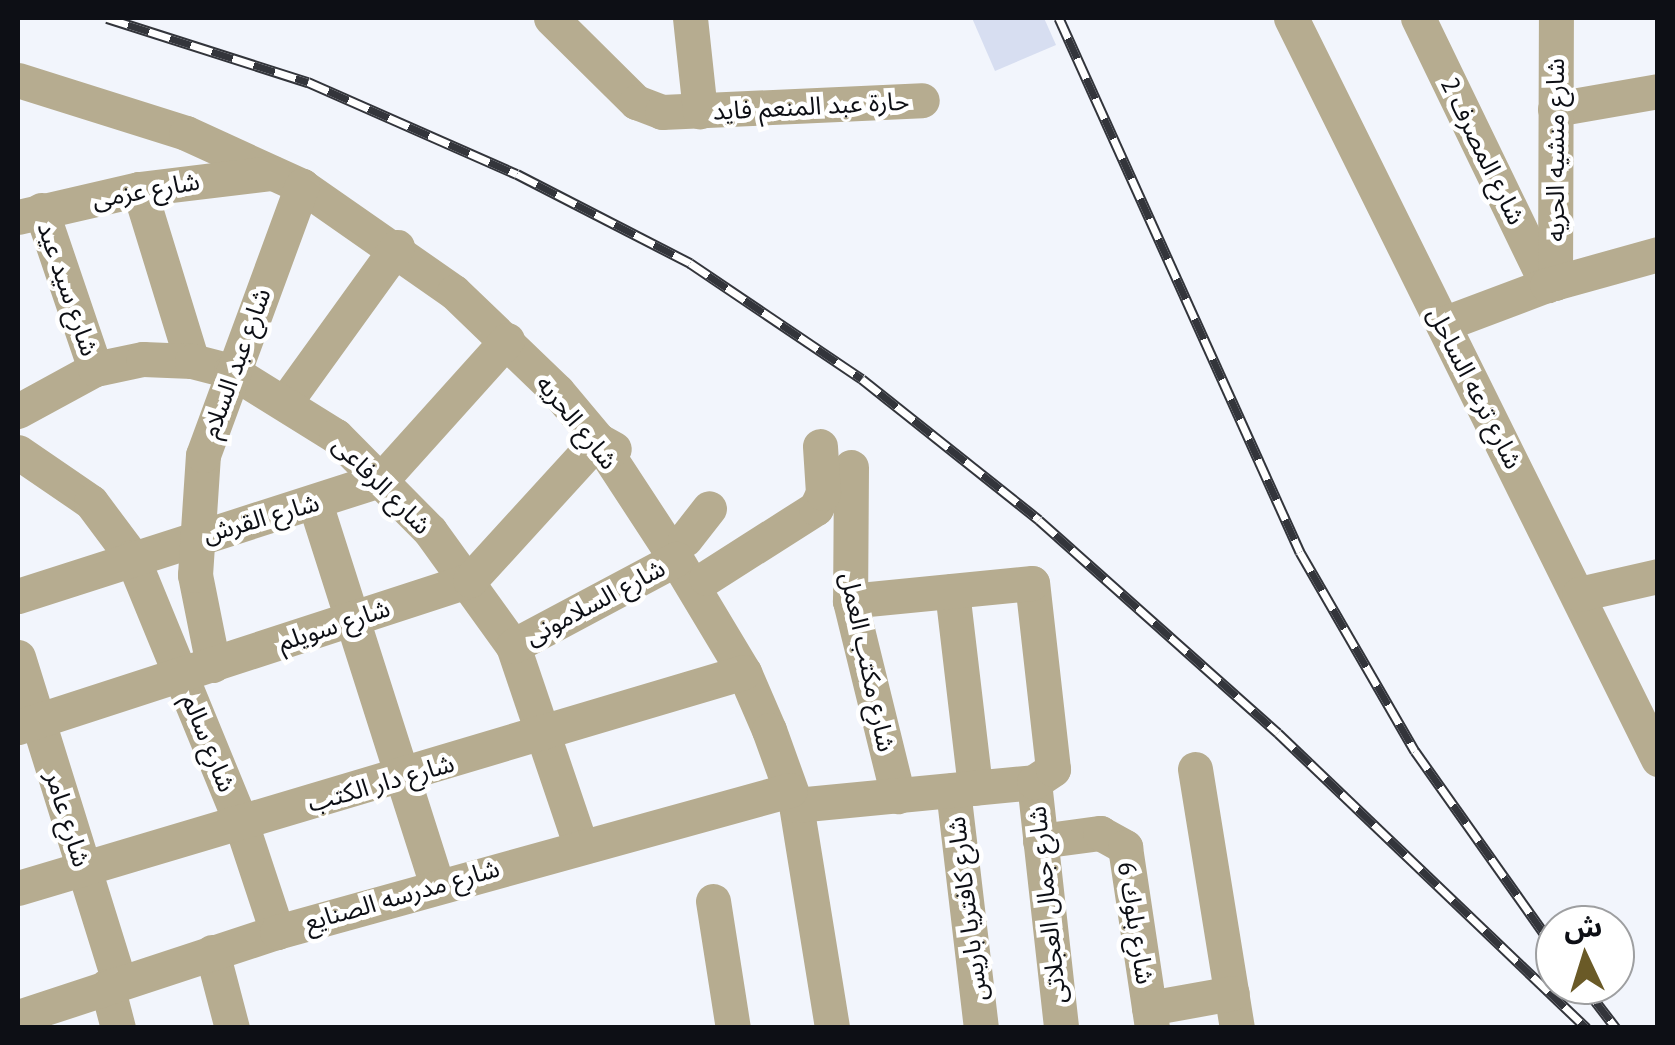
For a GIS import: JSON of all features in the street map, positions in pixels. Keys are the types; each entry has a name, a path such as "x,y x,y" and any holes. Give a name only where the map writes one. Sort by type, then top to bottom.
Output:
{"street":[{"name":"حارة عبد المنعم فايد","path":"551,18 636,102 662,112 922,100"},
{"path":"690,18 700,111"},
{"name":"شارع ترعه الساحل","path":"1291,18 1658,759"},
{"name":"شارع المصرف 2","path":"1418,18 1551,284"},
{"name":"شارع منشيه الحريه","path":"1551,284 1555,109 1564,19"},
{"name":"شارع الحريه","path":"18,80 186,133 289,179 398,248 508,340 598,440 680,549 744,672 793,797 832,1028"},
{"path":"1555,109 1658,91"},
{"name":"شارع عزمى","path":"29,214 139,189 289,179"},
{"name":"شارع عبد السلام","path":"198,670 193,538 203,455 289,179"},
{"path":"139,189 192,361"},
{"name":"شارع سيد عيد","path":"29,214 95,368"},
{"path":"286,400 398,248"},
{"path":"1442,324 1551,284 1658,254"},
{"name":"شارع القرش","path":"18,596 382,479 508,340"},
{"name":"شارع الرفاعى","path":"18,411 95,368 143,360 192,361 231,371 286,400 382,479 470,580 514,646 580,844"},
{"name":"شارع سويلم","path":"28,724 470,580 598,440"},
{"path":"707,595 816,508 823,493 820,446"},
{"name":"شارع سالم","path":"18,452 91,502 132,557 198,670 276,932"},
{"name":"شارع مكتب العمل","path":"851,467 850,600 898,796"},
{"path":"315,503 436,885"},
{"path":"680,549 709,508"},
{"name":"شارع السلامونى","path":"514,646 680,549"},
{"path":"1579,594 1658,576"},
{"path":"850,600 1032,583 1056,758 1045,778 1034,782"},
{"name":"شارع كافتريا باريس","path":"952,591 981,1028"},
{"name":"شارع عامر","path":"18,657 28,724 84,869 113,984 118,1028"},
{"name":"شارع دار الكتب","path":"18,888 546,735 744,672"},
{"path":"1621,682 1658,687"},
{"path":"1151,1018 1234,1010 1195,768"},
{"name":"شارع مدرسه الصنايع","path":"18,1017 276,932 580,844 793,797 898,796 1034,782"},
{"name":"شارع جمال العجلاتى","path":"1034,782 1061,1028"},
{"name":"شارع بلوك 6","path":"1040,842 1100,832 1124,848 1151,1018"},
{"path":"713,901 733,1028"},
{"path":"212,952 232,1028"}],"building":[{"path":"972,18 1044,18 1056,45 995,71"}],"railway":[{"path":"107,18 308,82 517,174 690,263 862,379 1039,520 1278,733 1587,1028"},
{"path":"1059,18 1300,552 1415,751 1535,921"},
{"path":"1598,1005 1616,1028"}]}
